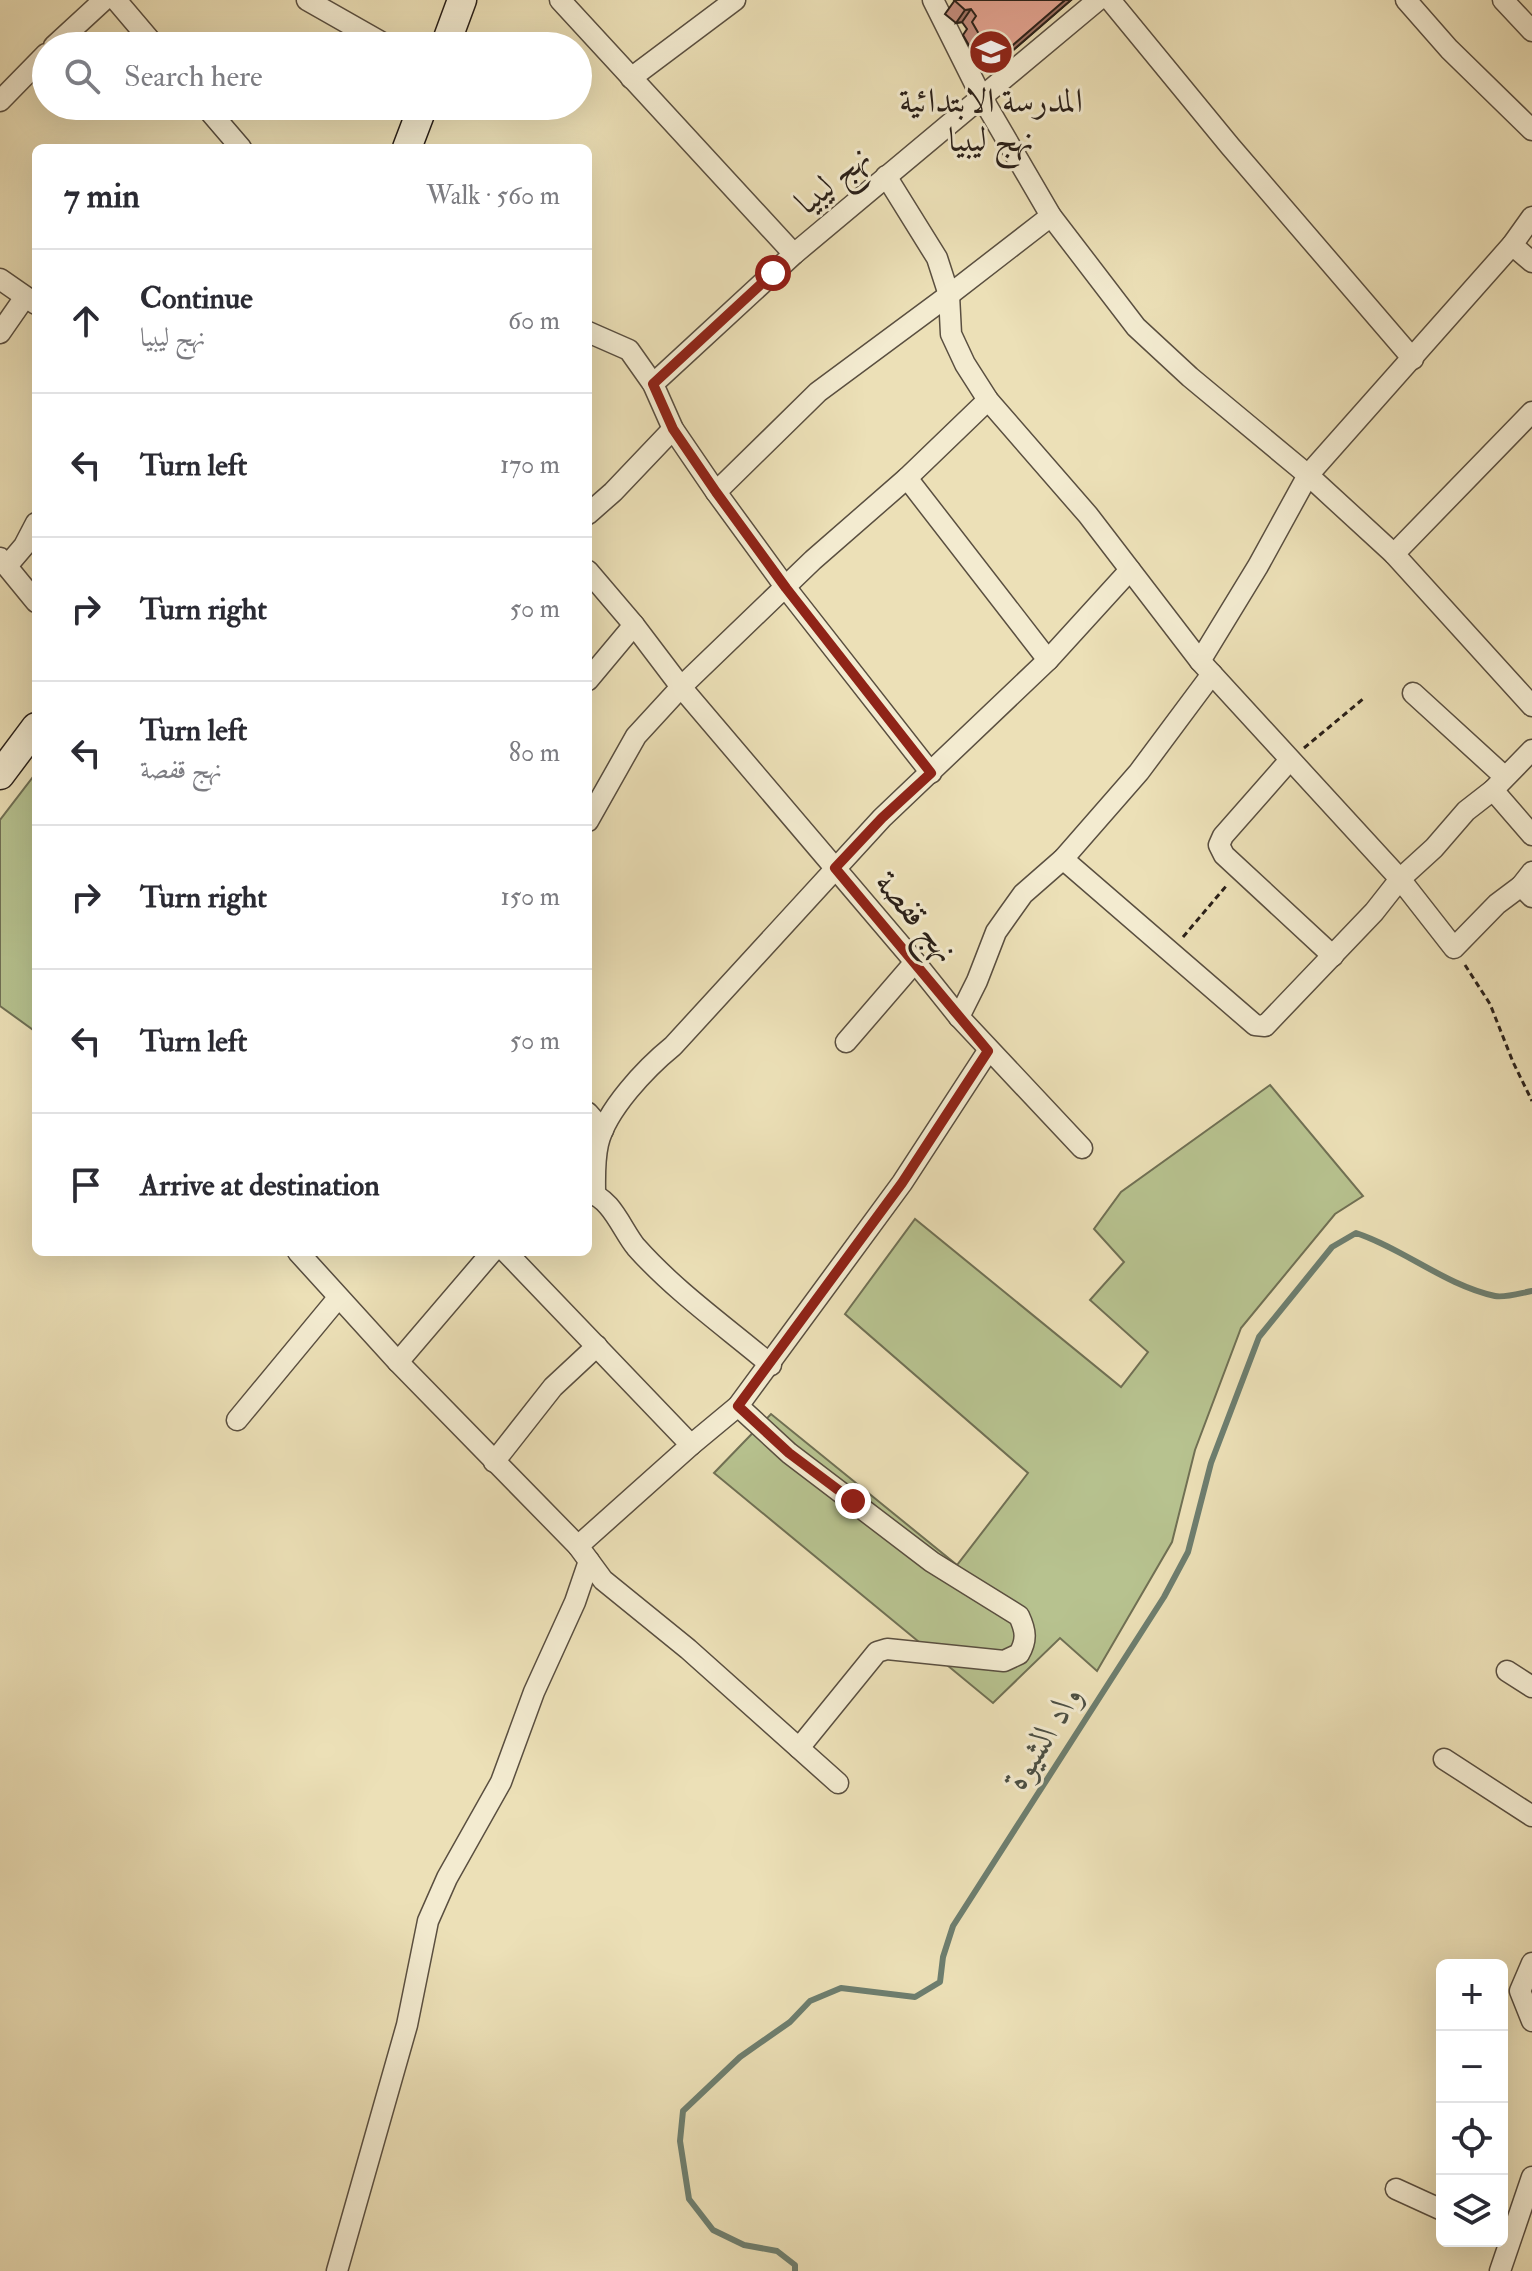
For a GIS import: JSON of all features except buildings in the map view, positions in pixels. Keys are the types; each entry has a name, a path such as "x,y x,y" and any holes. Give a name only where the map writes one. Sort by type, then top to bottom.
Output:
{"main road":[{"path":"449,32 459,1"},
{"path":"409,144 418,120"},
{"path":"4,759 32,731"}],"street":[{"path":"69,32 104,0"},
{"path":"116,0 143,32"},
{"path":"307,0 365,32"},
{"path":"560,0 589,32"},
{"path":"631,78 735,0"},
{"path":"933,0 981,96 1051,216 1136,327 1190,377 1308,475 1394,554 1532,706"},
{"name":"نهج ليبيا","path":"653,384 794,254 1098,0"},
{"path":"1110,0 1240,158 1413,359"},
{"path":"1406,0 1449,49 1526,124 1532,101"},
{"path":"1503,0 1532,31"},
{"path":"592,35 794,254"},
{"path":"3,90 32,66"},
{"path":"217,120 238,144"},
{"path":"886,176 937,258 949,295 951,334 965,364 988,400 1088,515 1206,668 1400,879 1454,948 1497,904 1528,885"},
{"path":"716,492 818,392 1051,216"},
{"path":"959,1017 996,932 1008,915 1023,894 1063,859 1139,772 1206,668 1308,475 1512,245 1532,217"},
{"path":"1512,245 1532,262"},
{"path":"0,279 30,301 0,333"},
{"path":"592,334 629,350 653,384 673,429 716,492 786,588 931,773"},
{"path":"592,814 636,736 681,687 813,560 907,478 988,400"},
{"path":"1394,554 1532,412"},
{"path":"592,510 673,429"},
{"path":"907,478 1048,660"},
{"path":"32,531 24,546 3,562 32,597"},
{"path":"771,1365 660,1271 634,1245 602,1199 592,1194 596,1156 603,1130 649,1065 673,1046 882,818 1048,660 1130,570"},
{"name":"نهج قفصة","path":"592,576 681,687 988,1051 1082,1148"},
{"path":"592,675 634,625"},
{"path":"1413,693 1499,783 1532,835"},
{"path":"1063,859 1255,1025 1265,1026 1374,912 1400,879 1434,848 1466,811 1532,750"},
{"path":"1289,761 1223,836 1219,845 1224,855 1333,956"},
{"path":"846,1042 915,962"},
{"path":"337,2271 407,2025 428,1921 447,1878 501,1782 534,1692 575,1602 584,1554 691,1445 738,1406 771,1365 902,1183 988,1051"},
{"path":"592,1118 603,1130"},
{"path":"301,1256 398,1362 584,1554 603,1580 688,1649 838,1783"},
{"path":"398,1362 489,1256"},
{"path":"510,1256 691,1445"},
{"path":"237,1420 338,1298"},
{"path":"494,1462 553,1387 597,1346"},
{"path":"738,1406 789,1453 932,1562 1019,1616 1026,1637 1019,1654 1004,1661 887,1649 877,1652 799,1748"},
{"path":"1507,1671 1532,1687"},
{"path":"1444,1759 1532,1816"},
{"path":"1532,1963 1520,1991 1532,2021"},
{"path":"1508,2237 1532,2177"},
{"path":"1396,2189 1436,2207"},
{"path":"1500,2271 1505,2247"}],"path":[{"path":"1289,761 1363,699"},
{"path":"1170,952 1240,869"},
{"path":"1454,948 1490,1004 1532,1101"}],"green space":[{"path":"32,778 32,1029 0,1006 0,820"},
{"path":"1270,1085 1363,1196 1335,1214 1241,1328 1195,1450 1172,1542 1097,1671 1060,1638 993,1703 714,1473 771,1414 957,1565 1028,1473 845,1314 915,1219 1121,1387 1148,1352 1090,1300 1124,1262 1094,1229 1121,1192"}],"waterway":[{"name":"واد الشيوة","path":"795,2271 795,2265 777,2251 744,2245 713,2230 689,2199 680,2141 683,2111 740,2057 790,2022 810,2001 841,1988 915,1997 940,1982 943,1957 953,1926 1164,1597 1188,1552 1211,1463 1259,1337 1332,1247 1356,1233 1477,1291 1499,1296 1532,1291"}],"place":[{"name":"المدرسة الابتدائية نهج ليبيا","path":"991,52"}],"route":[{"path":"773,273 653,384 673,429 716,492 786,588 931,773 882,818 835,868 988,1051 902,1183 738,1406 789,1453 853,1501"}]}
